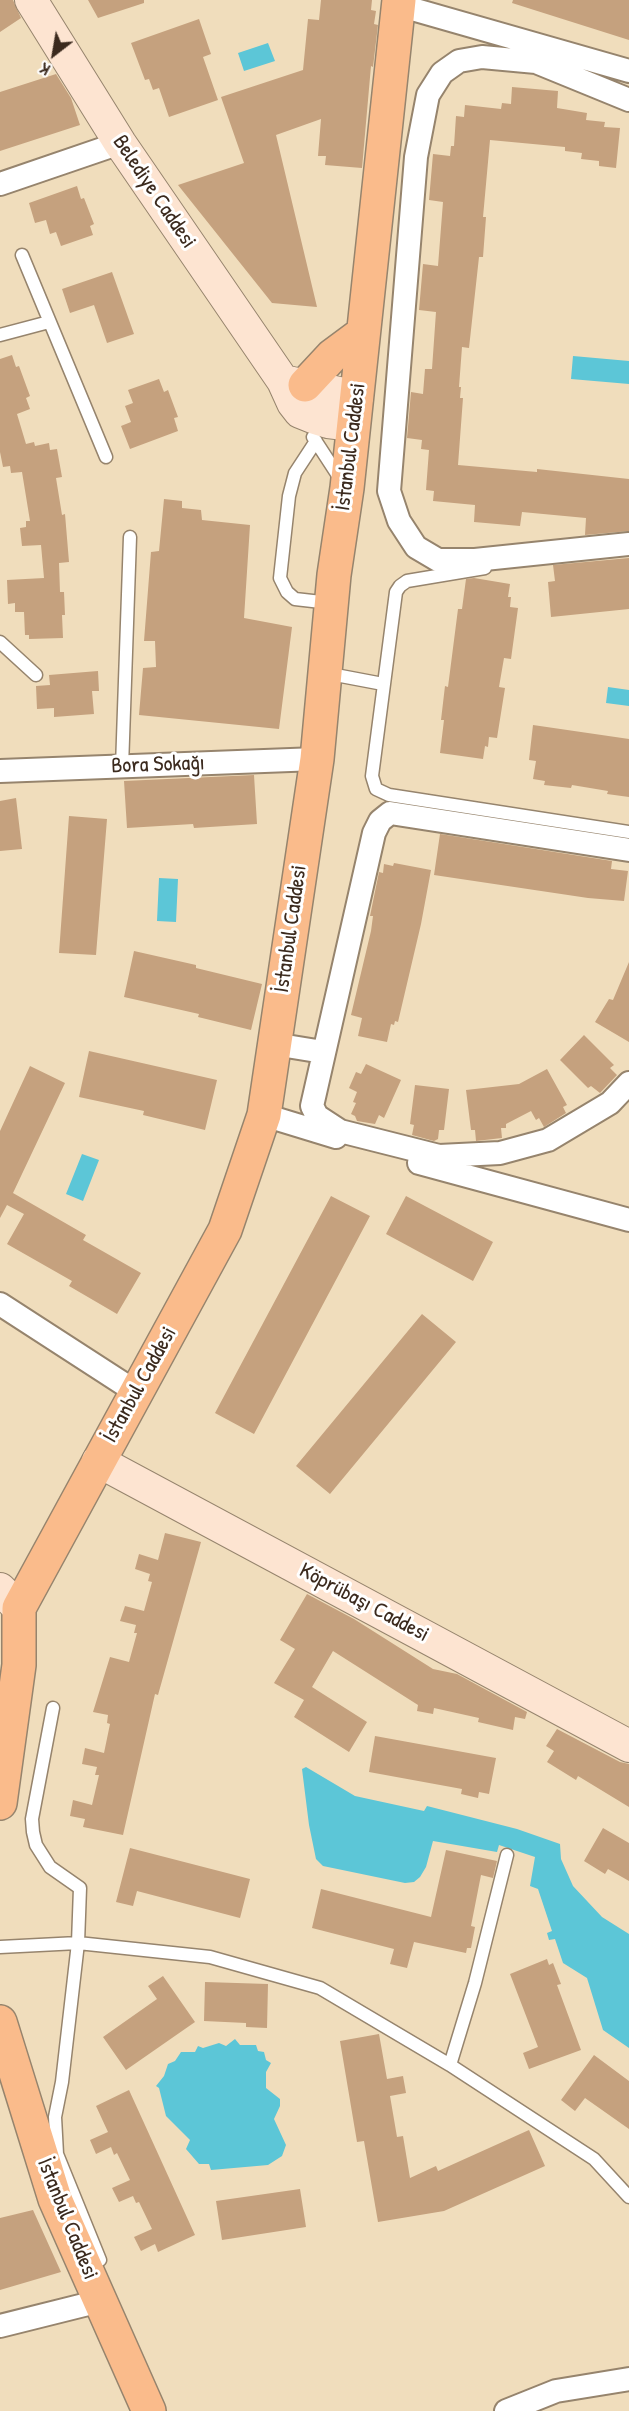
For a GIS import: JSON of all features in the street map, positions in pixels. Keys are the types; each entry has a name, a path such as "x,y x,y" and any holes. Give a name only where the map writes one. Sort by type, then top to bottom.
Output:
{"main road":[{"name":"İstanbul Caddesi","path":"0,1803 19,1665 10,1598 98,1461 225,1230 264,1115 317,759 398,3"},
{"path":"296,392 332,356 363,333"},
{"name":"İstanbul Caddesi","path":"0,2022 55,2199 149,2411"}],"street":[{"name":"Belediye Caddesi","path":"31,0 120,143 296,392"},
{"path":"398,3 629,71"},
{"path":"629,100 536,62 482,57 459,61 442,73 428,95 416,158 389,491 399,521 416,547 438,560 475,560 629,543"},
{"path":"0,184 120,143"},
{"path":"296,392 328,422 355,411"},
{"name":"Bora Sokağı","path":"0,771 317,759"},
{"path":"629,850 390,813 380,821 374,833 312,1106 317,1116 340,1131 439,1156 500,1153 548,1140 610,1103 629,1083"},
{"path":"274,1044 323,1052"},
{"path":"264,1115 432,1167 629,1220"},
{"path":"0,1304 136,1392"},
{"name":"Köprübaşı Caddesi","path":"98,1461 629,1746"},
{"path":"0,2326 100,2301"},
{"path":"516,2409 556,2391 629,2379"}],"lane":[{"path":"22,255 106,457"},
{"path":"0,335 49,322"},
{"path":"296,392 316,441 346,488"},
{"path":"316,441 295,473 289,496 280,578 287,592 295,599 332,604"},
{"path":"122,766 130,537"},
{"path":"629,549 523,560 407,581 400,586 396,592 372,776 376,789 389,795 629,832"},
{"path":"0,642 36,675"},
{"path":"325,673 383,684"},
{"path":"53,1708 32,1819 33,1832 36,1845 50,1867 80,1888 78,1943 62,2082 55,2117 57,2154 100,2261"},
{"path":"450,2065 475,1983 507,1855"},
{"path":"0,1947 78,1943 210,1957 320,1988 450,2065 594,2158 629,2197"}],"water":[{"path":"268,43 275,61 244,71 238,53"},
{"path":"573,356 629,361 629,384 571,379"},
{"path":"608,687 629,690 629,706 606,703"},
{"path":"159,878 178,879 176,922 157,921"},
{"path":"82,1154 99,1160 83,1201 66,1194"},
{"path":"306,1767 355,1796 424,1811 427,1806 517,1829 560,1844 561,1859 573,1886 602,1917 629,1934 629,2048 603,2030 587,1978 563,1963 555,1939 549,1940 547,1933 552,1931 538,1889 530,1886 535,1857 499,1845 497,1852 433,1841 426,1867 420,1877 414,1882 405,1883 323,1866 316,1859 309,1825 302,1769"},
{"path":"235,2039 240,2045 256,2045 258,2051 264,2052 266,2060 271,2063 266,2072 266,2088 280,2099 280,2106 274,2119 286,2145 282,2156 268,2165 211,2170 209,2164 199,2164 186,2149 190,2140 166,2116 159,2088 156,2086 164,2076 168,2064 175,2061 181,2052 195,2052 198,2046 203,2048 219,2043 226,2046"}],"building":[{"path":"0,0 13,0 21,18 0,32"},
{"path":"88,0 144,0 144,3 98,18"},
{"path":"321,0 372,0 371,10 376,11 374,24 378,25 373,67 371,66 362,168 325,165 326,156 318,156 321,119 276,135 317,307 272,303 178,185 244,163 221,97 303,70 308,19 319,20"},
{"path":"513,0 629,0 629,40 512,3"},
{"path":"199,19 211,54 203,57 218,100 169,117 159,88 153,90 149,79 145,80 131,43"},
{"path":"56,74 71,98 80,125 0,151 0,92"},
{"path":"512,87 558,91 557,108 587,113 586,120 605,122 604,127 620,128 616,168 599,166 599,161 581,159 582,153 565,151 565,147 490,140 483,217 486,217 483,257 479,257 469,348 462,347 459,387 461,387 460,398 463,398 458,465 537,472 537,469 629,479 629,531 585,535 586,518 522,512 520,526 474,522 475,505 433,501 434,491 426,490 429,450 421,449 422,440 407,438 411,392 423,394 425,369 432,369 436,312 419,310 423,264 438,266 443,202 429,200 433,154 450,156 451,146 454,146 456,116 464,117 465,105 501,109 502,103 511,104"},
{"path":"77,186 94,224 90,226 93,235 61,246 56,232 50,234 46,220 35,223 29,203"},
{"path":"112,272 134,334 107,343 94,305 70,313 62,289"},
{"path":"12,355 16,367 19,366 30,396 26,398 30,409 17,414 26,444 34,442 35,446 49,443 50,450 57,449 62,477 56,478 62,515 65,514 69,562 59,563 60,592 64,592 63,638 29,639 29,635 25,635 24,612 15,612 15,603 8,604 7,580 44,578 41,545 22,546 20,528 26,527 26,521 30,521 22,472 11,473 10,466 3,467 0,452 0,359"},
{"path":"159,379 164,392 168,390 178,417 174,418 178,431 130,449 121,426 131,422 125,406 133,403 128,390"},
{"path":"164,499 182,501 182,508 201,510 202,520 250,525 244,618 292,627 279,729 139,715 143,668 156,667 155,641 144,641 151,552 159,551"},
{"path":"629,558 629,609 551,617 548,582 555,581 553,565"},
{"path":"474,578 510,584 508,597 511,597 510,607 518,608 511,659 504,658 499,687 505,688 497,738 489,737 483,759 440,753 445,686 448,687 458,609 462,609 466,579"},
{"path":"98,671 99,691 92,691 94,714 54,717 54,708 37,709 36,686 50,685 49,675"},
{"path":"533,725 629,739 629,797 572,785 571,788 544,785 545,781 533,779 536,761 529,760"},
{"path":"254,775 257,824 194,828 193,824 127,828 124,781"},
{"path":"16,798 22,849 0,851 0,801"},
{"path":"69,816 107,819 96,955 59,953"},
{"path":"440,834 612,861 611,869 628,871 624,901 588,898 434,875"},
{"path":"394,863 431,870 398,1022 391,1024 387,1042 358,1036 362,1018 351,1015 371,931 373,916 370,916 379,872 383,873 384,864 393,866"},
{"path":"134,951 196,965 196,968 262,984 251,1030 198,1017 199,1014 124,997"},
{"path":"629,962 629,1042 595,1022 609,999 613,1000"},
{"path":"584,1035 614,1065 610,1068 617,1075 600,1093 591,1086 588,1088 560,1060"},
{"path":"89,1051 217,1080 205,1130 143,1115 144,1111 79,1097"},
{"path":"366,1064 401,1080 384,1118 379,1115 375,1124 357,1121 351,1114 356,1103 353,1102 357,1092 349,1088 356,1072 361,1074"},
{"path":"30,1066 65,1083 13,1193 86,1235 83,1240 141,1273 117,1314 69,1286 72,1281 7,1244 24,1214 7,1205 0,1218 0,1131"},
{"path":"547,1069 567,1105 563,1107 566,1113 544,1127 531,1111 506,1124 506,1128 501,1128 502,1138 476,1141 475,1130 471,1130 466,1090 519,1084"},
{"path":"415,1085 449,1089 444,1130 439,1130 438,1139 434,1141 412,1135 414,1125 410,1124"},
{"path":"331,1196 370,1216 254,1434 215,1413"},
{"path":"406,1196 493,1242 473,1281 386,1234"},
{"path":"422,1314 456,1342 330,1494 296,1466"},
{"path":"165,1533 201,1542 158,1695 155,1694 123,1835 83,1827 85,1819 70,1816 73,1800 92,1805 99,1775 95,1775 97,1767 82,1764 85,1748 104,1753 110,1724 107,1723 108,1715 93,1712 110,1657 129,1662 137,1633 134,1633 136,1625 120,1621 125,1606 144,1611 152,1582 148,1581 150,1574 135,1569 139,1554 158,1560"},
{"path":"307,1594 354,1619 433,1669 457,1674 527,1712 525,1719 515,1717 513,1730 478,1722 479,1718 434,1708 433,1714 417,1711 418,1705 333,1651 312,1687 367,1722 349,1752 294,1717 304,1700 274,1683 295,1649 280,1640"},
{"path":"557,1729 620,1762 629,1764 629,1807 578,1776 576,1780 547,1762 554,1751 546,1746"},
{"path":"375,1736 496,1758 489,1794 479,1792 478,1798 461,1794 462,1789 369,1772"},
{"path":"603,1828 629,1843 629,1881 608,1869 605,1874 584,1861"},
{"path":"130,1848 250,1879 240,1918 137,1891 133,1906 116,1902"},
{"path":"446,1850 497,1861 493,1878 481,1875 471,1926 475,1927 471,1948 467,1948 466,1953 414,1942 407,1968 390,1964 394,1949 312,1928 321,1889 431,1917"},
{"path":"547,1959 549,1965 553,1963 561,1984 557,1985 581,2050 529,2069 523,2053 538,2047 510,1974"},
{"path":"163,1976 195,2022 126,2070 103,2037 157,1999 148,1986"},
{"path":"205,1982 268,1984 267,2028 246,2027 246,2023 204,2021"},
{"path":"379,2034 387,2079 403,2076 406,2093 390,2096 397,2137 403,2136 410,2178 436,2166 438,2171 529,2130 545,2166 444,2211 378,2222 364,2141 357,2142 340,2041"},
{"path":"594,2055 629,2081 629,2129 585,2098 575,2111 561,2100"},
{"path":"129,2090 195,2235 158,2252 155,2244 141,2251 134,2237 152,2229 139,2202 136,2203 133,2196 119,2202 112,2188 130,2180 117,2153 114,2155 111,2147 96,2154 90,2140 108,2132 96,2106"},
{"path":"300,2189 306,2227 222,2240 216,2201"},
{"path":"33,2210 61,2272 0,2290 0,2218"}]}
